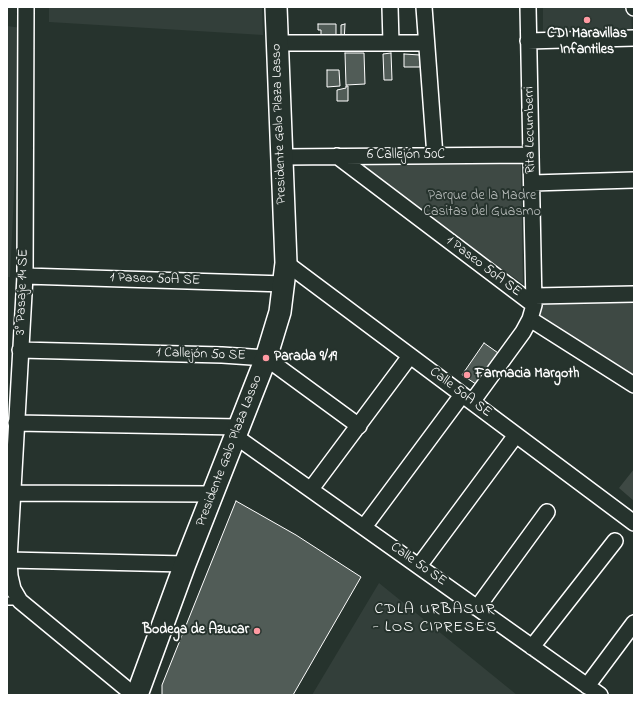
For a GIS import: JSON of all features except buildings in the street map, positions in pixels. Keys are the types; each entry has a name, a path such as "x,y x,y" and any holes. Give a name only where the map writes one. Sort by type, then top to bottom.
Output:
{"street":[{"name":"3° Pasaje 14 SE","path":"13,601 9,560 25,276 26,7"},
{"name":"Presidente Galo Plaza Lasso","path":"135,695 266,358 280,312 285,284 286,263 276,7"},
{"path":"390,7 391,43"},
{"path":"424,7 435,156"},
{"name":"Rita Lecumberri","path":"528,7 533,306"},
{"path":"528,41 634,38"},
{"path":"278,43 426,43"},
{"name":"6 Callejón 50C","path":"281,156 531,155"},
{"name":"1 Paseo 50A SE","path":"337,156 634,385"},
{"path":"532,183 634,180"},
{"name":"Calle 50A SE","path":"286,263 634,523"},
{"name":"1 Paseo 50A SE","path":"25,276 285,284"},
{"path":"364,527 523,332 533,306 634,294"},
{"name":"1 Callejón 50 SE","path":"20,350 222,355 266,358 359,426"},
{"path":"311,489 410,356"},
{"path":"16,423 237,431"},
{"name":"Calle 50 SE","path":"237,431 311,489 600,695"},
{"path":"419,566 516,435"},
{"path":"14,492 213,494"},
{"path":"477,608 547,512"},
{"path":"532,647 615,541"},
{"path":"9,560 185,564"},
{"path":"13,601 135,695"},
{"path":"587,686 634,623"}],"shaded area":[{"path":"49,7 262,7 263,35 49,22"},
{"name":"CDI Maravillas Infantiles","path":"543,7 631,7 632,33 543,34"},
{"path":"7,26 22,28 10,277 7,277"},
{"path":"379,583 517,695 312,695"}],"green space":[{"name":"Parque de la Madre Casitas del Guasmo","path":"349,159 441,165 521,164 523,284"},
{"path":"634,298 634,380 536,317 538,300"},
{"path":"634,469 634,501 619,488"}],"place":[{"name":"CDI Maravillas Infantiles","path":"587,20"},
{"name":"Parada 9/19","path":"266,358"},
{"name":"Farmacia Margoth","path":"467,375"},
{"name":"Bodega de Azucar","path":"257,631"}],"district":[{"name":"CDLA URBASUR - LOS CIPRESES","path":"435,619"}]}
